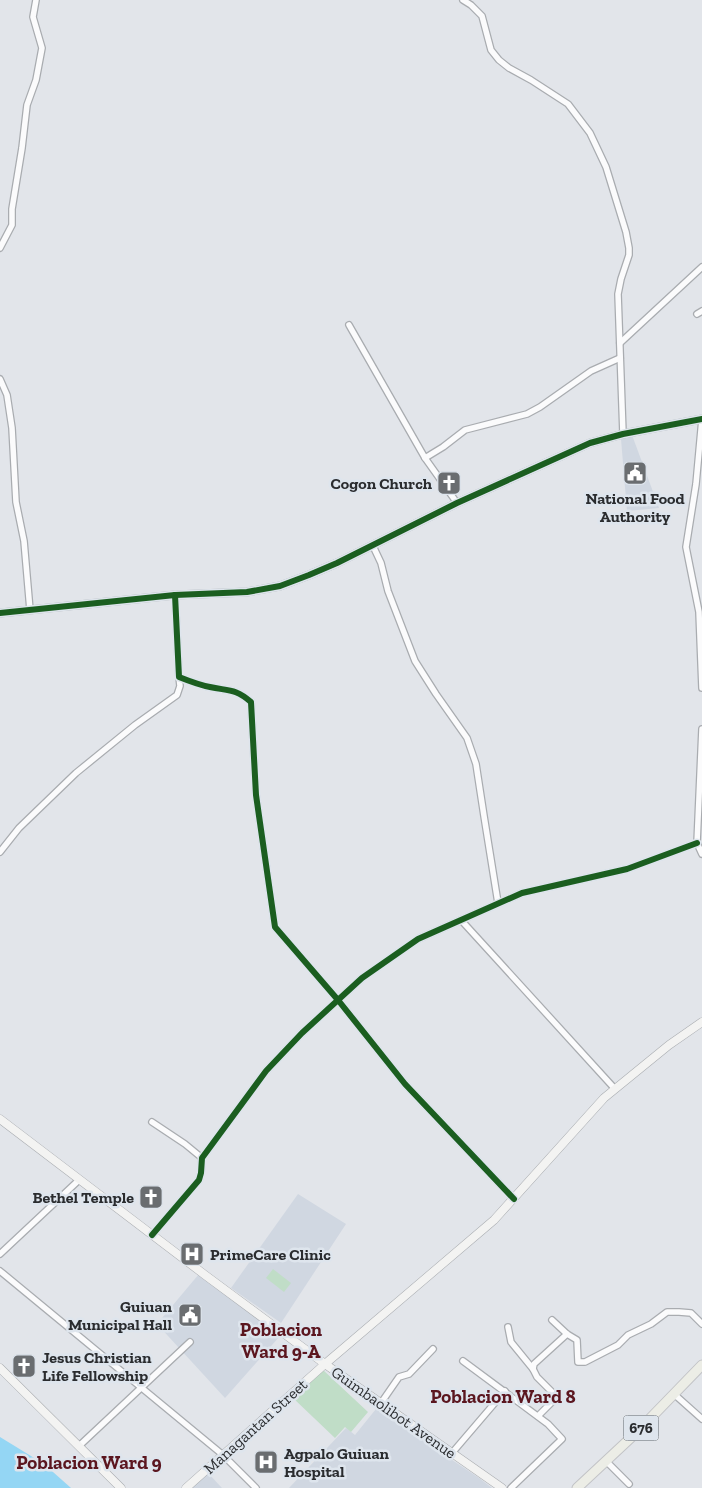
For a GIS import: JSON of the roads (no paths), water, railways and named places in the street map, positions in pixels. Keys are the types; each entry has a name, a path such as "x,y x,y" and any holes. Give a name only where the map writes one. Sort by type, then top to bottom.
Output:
{"main road":[{"name":"676","path":"577,1488 637,1432 702,1365"}],"street":[{"path":"0,248 12,225 12,209 27,105 36,80 42,48 32,17 36,0"},
{"path":"463,0 482,16 491,50 500,60 509,68 568,104 590,133 606,167 629,248 629,255 620,279 618,294 623,434"},
{"path":"620,343 702,267"},
{"path":"349,325 425,458 456,503"},
{"path":"425,458 465,430 527,414 540,408 592,371 620,358"},
{"path":"0,379 7,395 12,428 16,502 24,541 30,610"},
{"path":"0,613 175,595 247,592 280,586 373,546 456,503 590,443 623,434 702,419 696,484 686,547 699,612 702,688"},
{"path":"373,546 381,563 388,591 415,661 467,738 476,764 498,903"},
{"path":"0,852 19,828 76,772 135,725 177,695 180,686 175,595"},
{"path":"179,676 210,687 234,690 243,694 251,702 256,794 275,927 338,1000 405,1084 514,1199"},
{"path":"180,686 189,681"},
{"path":"702,729 697,844 702,854"},
{"path":"152,1235 199,1180 202,1158 266,1070 302,1033 362,978 418,939 522,892 627,869 697,844"},
{"path":"461,920 615,1089"},
{"name":"Managantan Street","path":"186,1488 325,1364 494,1220 604,1098 669,1045 702,1022"},
{"name":"Guimbaolibot Avenue","path":"0,1118 79,1180 325,1364 502,1488"},
{"path":"152,1122 202,1158"},
{"path":"0,1254 79,1180"},
{"path":"0,1271 223,1456 256,1488"},
{"path":"552,1320 567,1334 577,1340 578,1362 585,1362 618,1346 628,1335 651,1324 667,1312 690,1313 702,1324"},
{"path":"508,1327 511,1342 533,1369 537,1377 555,1395 556,1398 538,1416"},
{"path":"533,1369 534,1364 567,1334"},
{"path":"79,1446 190,1342"},
{"path":"381,1403 399,1377 409,1374 433,1348"},
{"path":"463,1361 538,1416 562,1439 511,1488"},
{"path":"0,1368 121,1488"},
{"path":"452,1453 505,1392"},
{"path":"674,1394 702,1419"},
{"path":"606,1461 629,1484"}],"water":[{"path":"0,1437 44,1464 71,1488 0,1488"}],"place":[{"name":"National Food Authority","path":"635,473"},
{"name":"Cogon Church","path":"449,483"},
{"name":"Bethel Temple","path":"151,1197"},
{"name":"PrimeCare Clinic","path":"192,1254"},
{"name":"Guiuan Municipal Hall","path":"190,1315"},
{"name":"Jesus Christian Life Fellowship","path":"24,1366"},
{"name":"Agpalo Guiuan Hospital","path":"266,1462"}],"district":[{"name":"Poblacion Ward 9-A","path":"281,1340"},
{"name":"Poblacion Ward 8","path":"503,1396"},
{"name":"Poblacion Ward 9","path":"89,1462"}]}
